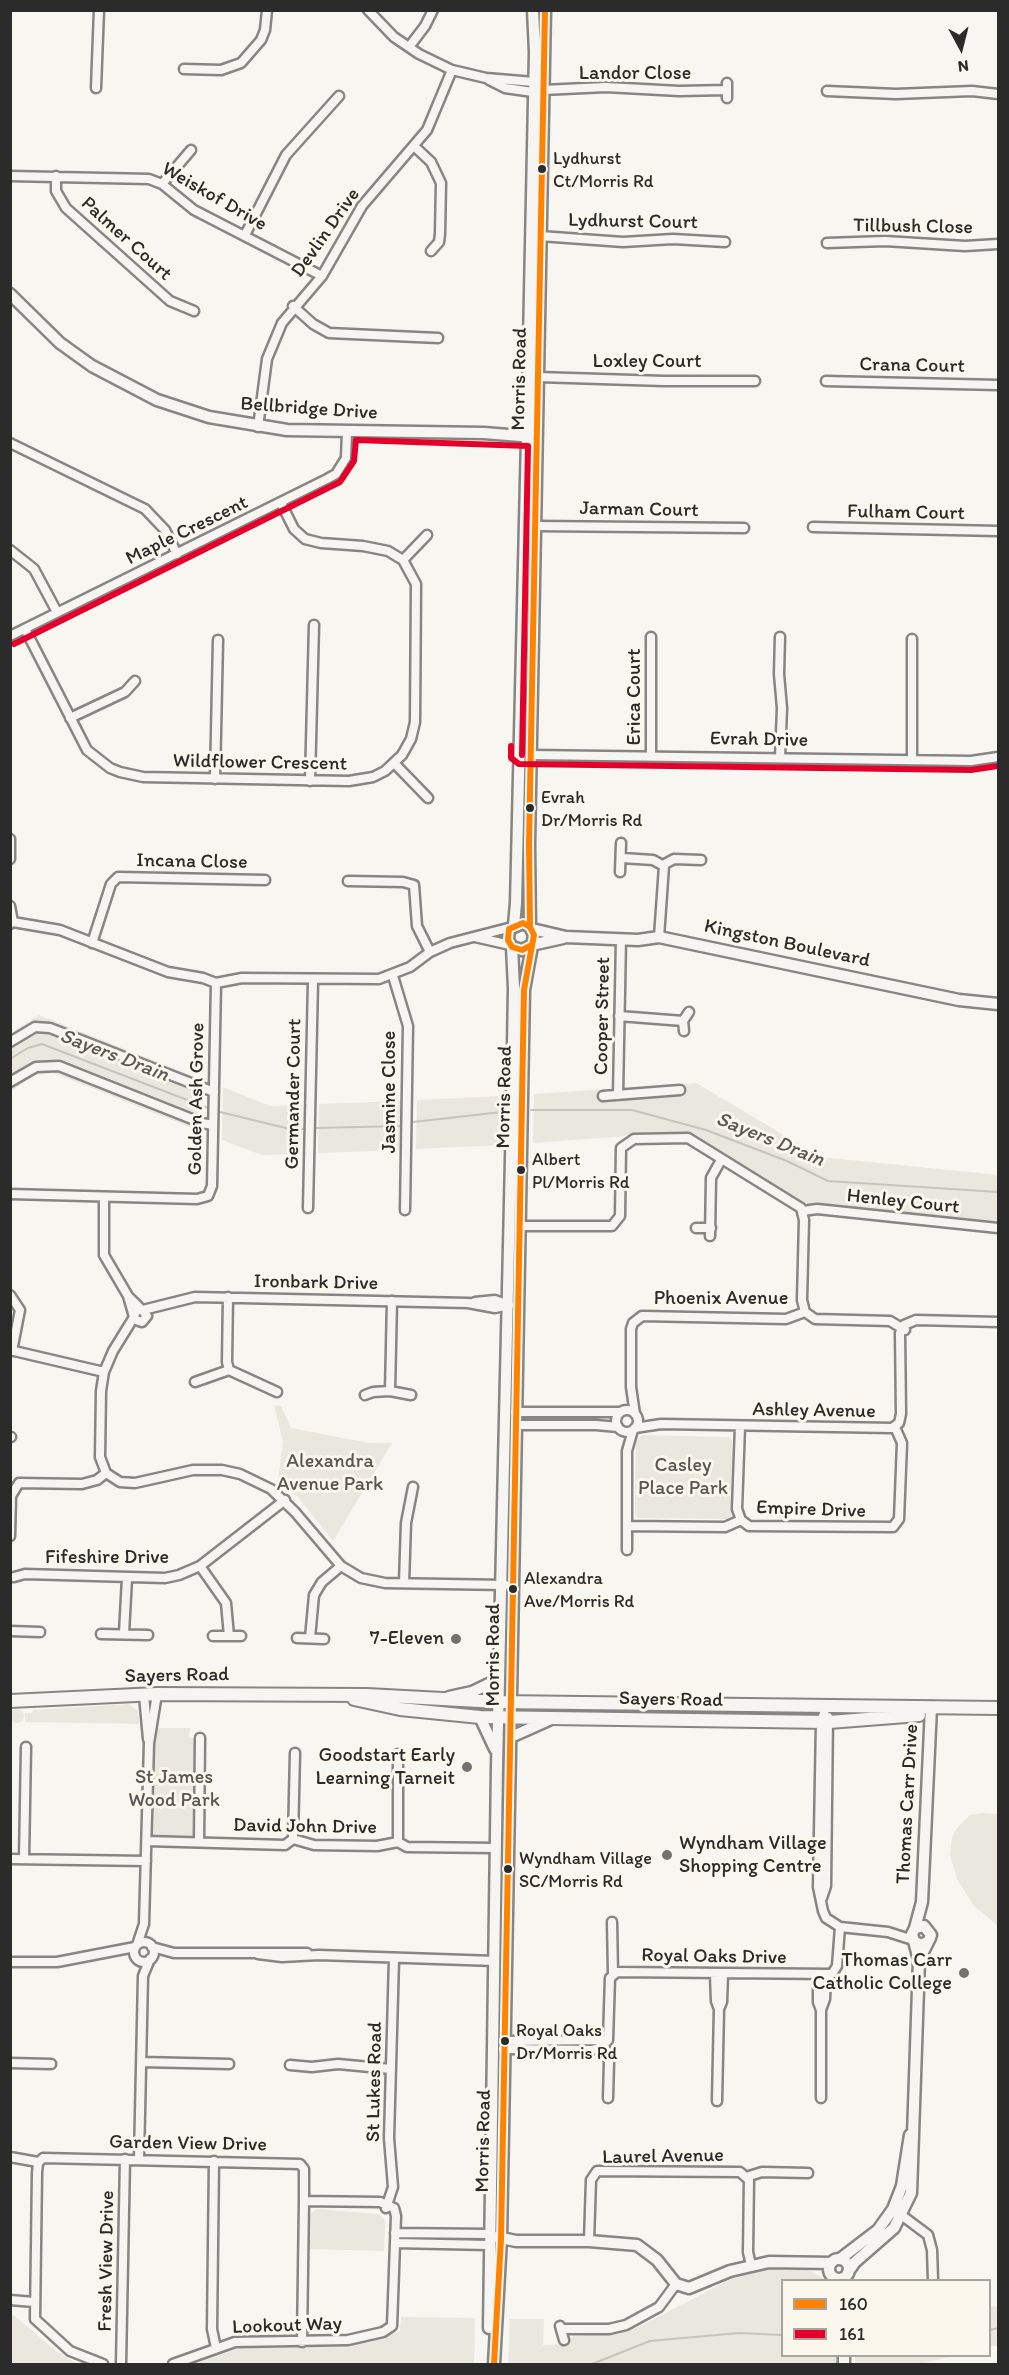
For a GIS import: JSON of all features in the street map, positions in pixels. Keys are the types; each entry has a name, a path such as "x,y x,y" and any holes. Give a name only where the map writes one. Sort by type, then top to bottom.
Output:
{"main road":[{"name":"Sayers Road","path":"10,1701 157,1694 348,1696 505,1702 826,1707 999,1714"},
{"name":"Sayers Road","path":"348,1696 400,1710 480,1717 825,1722 931,1711 999,1708"}],"street":[{"path":"96,88 99,10"},
{"path":"184,69 221,70 241,63 261,40 266,30 267,10"},
{"name":"Landor Close","path":"368,10 394,37 409,47 452,70 486,78 505,88 606,87 679,91 727,90"},
{"path":"409,47 425,26 433,10"},
{"name":"Morris Road","path":"533,10 540,236 538,377 533,394"},
{"name":"Morris Road","path":"513,926 516,903 519,755 532,437 537,88 545,10"},
{"name":"Devlin Drive","path":"258,427 267,359 282,323 293,306 322,276 362,206 415,147 435,114 452,70"},
{"path":"827,91 896,94 972,90 999,94"},
{"path":"245,235 286,155 339,96"},
{"path":"415,147 431,162 441,183 439,242 431,252"},
{"path":"162,184 191,150"},
{"name":"Weiskof Drive","path":"10,176 136,177 162,184 194,210 322,276"},
{"name":"Palmer Court","path":"56,176 56,191 66,208 170,301 180,308 194,311"},
{"name":"Lydhurst Court","path":"540,236 623,242 673,239 725,242"},
{"name":"Tillbush Close","path":"827,243 885,241 965,246 999,244"},
{"name":"Bellbridge Drive","path":"10,294 60,343 123,384 182,409 258,427 484,433 532,437"},
{"path":"293,306 313,324 329,333 438,338"},
{"name":"Loxley Court","path":"538,377 755,381"},
{"name":"Crana Court","path":"826,381 999,385"},
{"name":"Maple Crescent","path":"10,636 336,474 345,458 347,431"},
{"name":"Morris Road","path":"531,928 535,526 532,437"},
{"path":"10,443 145,509 165,530 177,554"},
{"path":"281,503 294,529 305,538 321,543 376,547 388,551 403,560 416,584 415,723 411,739 395,764 428,798"},
{"name":"Jarman Court","path":"535,526 744,528"},
{"name":"Fulham Court","path":"813,527 862,530 999,531"},
{"path":"403,560 427,535"},
{"path":"10,550 34,569 57,612"},
{"path":"310,781 314,625"},
{"name":"Wildflower Crescent","path":"25,629 87,750 120,772 143,777 362,780 395,764"},
{"name":"Erica Court","path":"651,637 651,756"},
{"path":"780,637 779,674 782,708 780,758"},
{"path":"912,639 912,759"},
{"path":"216,778 218,640"},
{"path":"70,718 124,692 135,681"},
{"name":"Evrah Drive","path":"519,755 971,761 999,757"},
{"path":"10,838 10,859"},
{"path":"620,872 621,843"},
{"path":"622,858 654,860 663,865 666,872 660,937"},
{"path":"663,865 674,859 701,860"},
{"name":"Incana Close","path":"92,943 111,884 118,877 265,880"},
{"path":"348,881 417,881 417,926 430,952"},
{"path":"10,906 12,923 60,930 168,972 203,978 216,983 242,978 365,981 393,975 430,952 472,937 523,923 531,928 534,935 531,945 522,950 472,937"},
{"path":"511,946 507,934 513,926"},
{"name":"Kingston Boulevard","path":"531,928 566,937 621,939 660,937 959,1000 999,1004"},
{"name":"Kingston Boulevard","path":"531,945 566,937"},
{"name":"Cooper Street","path":"618,1095 621,939"},
{"name":"Morris Road","path":"488,2364 501,2239 495,1961 497,1755 505,1717 515,1226 524,990 531,945"},
{"name":"Morris Road","path":"511,946 514,988 515,1226"},
{"name":"Jasmine Close","path":"393,975 408,1026 405,1210"},
{"name":"Germander Court","path":"308,1208 313,981"},
{"name":"Golden Ash Grove","path":"10,1194 197,1199 208,1196 212,1186 216,983"},
{"path":"684,1031 683,1021 689,1012"},
{"path":"619,1016 683,1021"},
{"path":"10,1042 35,1028 50,1028 214,1092"},
{"path":"10,1082 36,1067 59,1066 202,1123 213,1125"},
{"path":"603,1096 680,1090"},
{"path":"515,1226 607,1227 617,1224 620,1216 621,1149 634,1139 688,1138 799,1206 803,1211 802,1300 805,1312"},
{"path":"696,1228 711,1232 711,1178 721,1160"},
{"path":"104,1197 104,1255 128,1296 135,1318"},
{"name":"Henley Court","path":"803,1211 817,1209 999,1228"},
{"path":"10,1294 20,1310 11,1350 104,1372"},
{"path":"128,1296 144,1311 144,1321 135,1318"},
{"name":"Ironbark Drive","path":"144,1311 195,1297 468,1304 495,1300 513,1305"},
{"path":"228,1298 227,1362 229,1370"},
{"path":"390,1391 392,1301"},
{"name":"Phoenix Avenue","path":"635,1414 631,1387 632,1326 642,1316 786,1319 805,1312 815,1319 890,1321 904,1329"},
{"path":"135,1318 113,1351 104,1372 101,1391 100,1457 106,1473 120,1482 135,1483 194,1470 222,1470 262,1483 285,1500 341,1566 354,1575 370,1581 507,1585"},
{"path":"904,1329 913,1320 999,1322"},
{"name":"Ashley Avenue","path":"634,1429 661,1424 886,1429 895,1427 901,1414 904,1329"},
{"path":"195,1382 229,1370 278,1392"},
{"name":"Phoenix Avenue","path":"620,1412 631,1387"},
{"path":"365,1395 372,1392 390,1391 411,1395"},
{"path":"512,1418 628,1410 635,1414 637,1423 627,1451 627,1550"},
{"path":"620,1412 616,1419 627,1451"},
{"name":"Ashley Avenue","path":"635,1414 661,1424"},
{"path":"512,1418 634,1429"},
{"path":"740,1426 737,1509 741,1520"},
{"name":"Empire Drive","path":"627,1526 725,1527 741,1520 749,1526 885,1529 894,1527 900,1519 902,1443 895,1427"},
{"path":"10,1536 11,1496 15,1486 25,1482 82,1484 97,1480 106,1473"},
{"path":"404,1583 406,1523 413,1487"},
{"name":"Fifeshire Drive","path":"12,1574 165,1578 200,1566 285,1500"},
{"path":"200,1566 226,1603 229,1636"},
{"path":"309,1638 314,1595 322,1582 341,1566"},
{"path":"124,1633 127,1578"},
{"name":"Morris Road","path":"505,1702 499,1679 507,1585"},
{"path":"10,1631 40,1632"},
{"path":"101,1634 148,1635"},
{"path":"213,1636 241,1636"},
{"path":"297,1638 324,1639"},
{"path":"441,1699 472,1692 499,1679"},
{"path":"149,1743 157,1694"},
{"path":"139,2159 143,1976 136,1958 136,1946 144,1924 149,1743 144,1695"},
{"path":"826,1707 826,1886 822,1899 826,1918 840,1927 914,1934 922,1945 928,1942 931,1935 928,1928 921,1926 914,1934"},
{"name":"Thomas Carr Drive","path":"847,2276 855,2262 883,2241 911,2193 915,2152 911,2129 919,1960 914,1934 922,1902 931,1711"},
{"path":"480,1717 497,1755"},
{"name":"Morris Road","path":"494,2364 488,2239 509,1848 511,1737 505,1717"},
{"path":"511,1737 533,1725 558,1718"},
{"path":"199,1842 200,1738"},
{"path":"24,1859 27,1747"},
{"path":"293,1839 295,1753"},
{"path":"398,1754 398,1842"},
{"name":"David John Drive","path":"147,1841 285,1845 293,1839 318,1845 377,1846 398,1842 407,1847 496,1848"},
{"path":"496,1848 509,1848"},
{"path":"10,1859 146,1861"},
{"name":"Thomas Carr Drive","path":"922,1902 928,1928"},
{"path":"612,1922 614,1973"},
{"path":"143,1976 151,1958 152,1946 144,1924"},
{"path":"820,2098 821,2010 825,1999 822,1975 834,1973 837,1969 840,1927"},
{"path":"10,1962 57,1962 117,1951 144,1942 174,1953"},
{"name":"Thomas Carr Drive","path":"919,1960 928,1942"},
{"path":"117,1951 145,1961 174,1953 258,1954 289,1958 319,1955 495,1961"},
{"name":"St Lukes Road","path":"387,2207 393,2187 389,2138 394,1959"},
{"name":"Royal Oaks Drive","path":"609,2098 609,2062 605,2042 610,1980 614,1973 822,1975"},
{"path":"717,2101 719,2009 722,2002 719,1974"},
{"path":"498,2045 592,2050 605,2042"},
{"path":"142,2061 229,2064"},
{"path":"10,2063 51,2064"},
{"path":"290,2065 312,2067 338,2064 391,2068"},
{"name":"Garden View Drive","path":"10,2157 38,2162 49,2157 300,2164 304,2169 302,2342"},
{"name":"Fresh View Drive","path":"121,2364 125,2159"},
{"path":"214,2161 212,2329 216,2348"},
{"path":"38,2162 35,2320 58,2342 79,2356 103,2364"},
{"name":"Laurel Avenue","path":"589,2241 591,2180 597,2171 740,2172 746,2177 749,2185 748,2252 751,2265"},
{"path":"746,2177 762,2172 808,2173"},
{"path":"304,2201 373,2203 387,2207 395,2211 395,2238"},
{"path":"898,2212 928,2235 932,2250 933,2279"},
{"name":"Thomas Carr Drive","path":"834,2271 898,2212"},
{"path":"441,2234 441,2244"},
{"path":"395,2238 441,2234 488,2239 589,2241 637,2245 657,2260 676,2284 689,2288 751,2265 786,2260 805,2262 834,2271 841,2279 847,2276 848,2264 834,2271"},
{"path":"395,2238 441,2244 488,2239"},
{"name":"Lookout Way","path":"173,2364 216,2348 247,2340 302,2342 354,2340 391,2328 395,2238"},
{"path":"564,2340 561,2327 609,2329 626,2325 659,2307 676,2284"},
{"path":"10,2300 34,2302"}],"green space":[{"path":"39,1015 203,1080 202,1132 54,1073 35,1075 11,1091 11,1033"},
{"path":"696,1083 821,1157 998,1175 998,1224 805,1205 680,1132 533,1143 534,1094"},
{"path":"223,1087 270,1106 302,1105 301,1154 262,1155 222,1140"},
{"path":"502,1096 501,1145 416,1149 417,1100"},
{"path":"400,1101 399,1150 318,1153 319,1104"},
{"name":"Alexandra Avenue Park","path":"274,1405 281,1406 291,1428 369,1443 392,1443 333,1541 299,1498 278,1480 283,1442"},
{"name":"Casley Place Park","path":"642,1435 729,1437 732,1440 731,1516 727,1519 638,1518 635,1514 636,1441"},
{"path":"129,1704 138,1711 139,1724 25,1722 25,1713 32,1713 33,1710"},
{"path":"17,1709 22,1711 24,1716 22,1721 17,1723 12,1721 10,1716 12,1711"},
{"name":"St James Wood Park","path":"154,1728 190,1728 189,1737 197,1742 196,1833 191,1838 156,1838 151,1833"},
{"path":"998,1814 998,1926 974,1906 957,1879 950,1855 952,1837 957,1828 970,1815"},
{"path":"316,2209 379,2214 385,2221 384,2251 310,2249 311,2214"},
{"path":"787,2268 811,2271 824,2279 781,2279 781,2357 837,2357 837,2364 508,2364 510,2319 544,2319 543,2345 568,2344 569,2339 574,2336 612,2335 641,2326 729,2280 760,2270"},
{"path":"998,2306 998,2346 991,2346 991,2307"},
{"path":"10,2312 56,2351 77,2364 11,2364"},
{"path":"401,2317 475,2318 474,2364 195,2364 242,2347 337,2347 370,2342 400,2331"},
{"path":"855,2357 949,2357 920,2364 855,2364"}],"waterway":[{"name":"Sayers Drain","path":"10,1059 28,1048 42,1044 208,1108"},
{"name":"Sayers Drain","path":"531,1110 632,1110 706,1130 787,1161 828,1181 998,1192"},
{"name":"Sayers Drain","path":"220,1112 294,1130 304,1129"},
{"name":"Sayers Drain","path":"413,1122 502,1112"},
{"name":"Sayers Drain","path":"316,1128 403,1126"},
{"path":"991,2330 998,2328"},
{"path":"592,2364 650,2341 739,2333 781,2335"}],"transit line":[{"name":"160","path":"530,927 529,844 545,10"},
{"name":"161","path":"14,644 340,482 354,461 356,440 528,446 522,755"},
{"name":"161","path":"511,746 511,758 519,764 971,770 998,766"},
{"name":"160","path":"494,2364 501,2239 524,990 534,935 530,927 523,923 509,929 508,940 512,947 522,950 530,946"}],"place":[{"name":"Lydhurst Ct/Morris Rd","path":"542,169"},
{"name":"Evrah Dr/Morris Rd","path":"530,808"},
{"name":"Albert Pl/Morris Rd","path":"521,1170"},
{"name":"Alexandra Ave/Morris Rd","path":"513,1589"},
{"name":"7-Eleven","path":"456,1639"},
{"name":"Goodstart Early Learning Tarneit","path":"467,1767"},
{"name":"Wyndham Village Shopping Centre","path":"667,1855"},
{"name":"Wyndham Village SC/Morris Rd","path":"508,1869"},
{"name":"Thomas Carr Catholic College","path":"964,1973"},
{"name":"Royal Oaks Dr/Morris Rd","path":"505,2041"}]}
